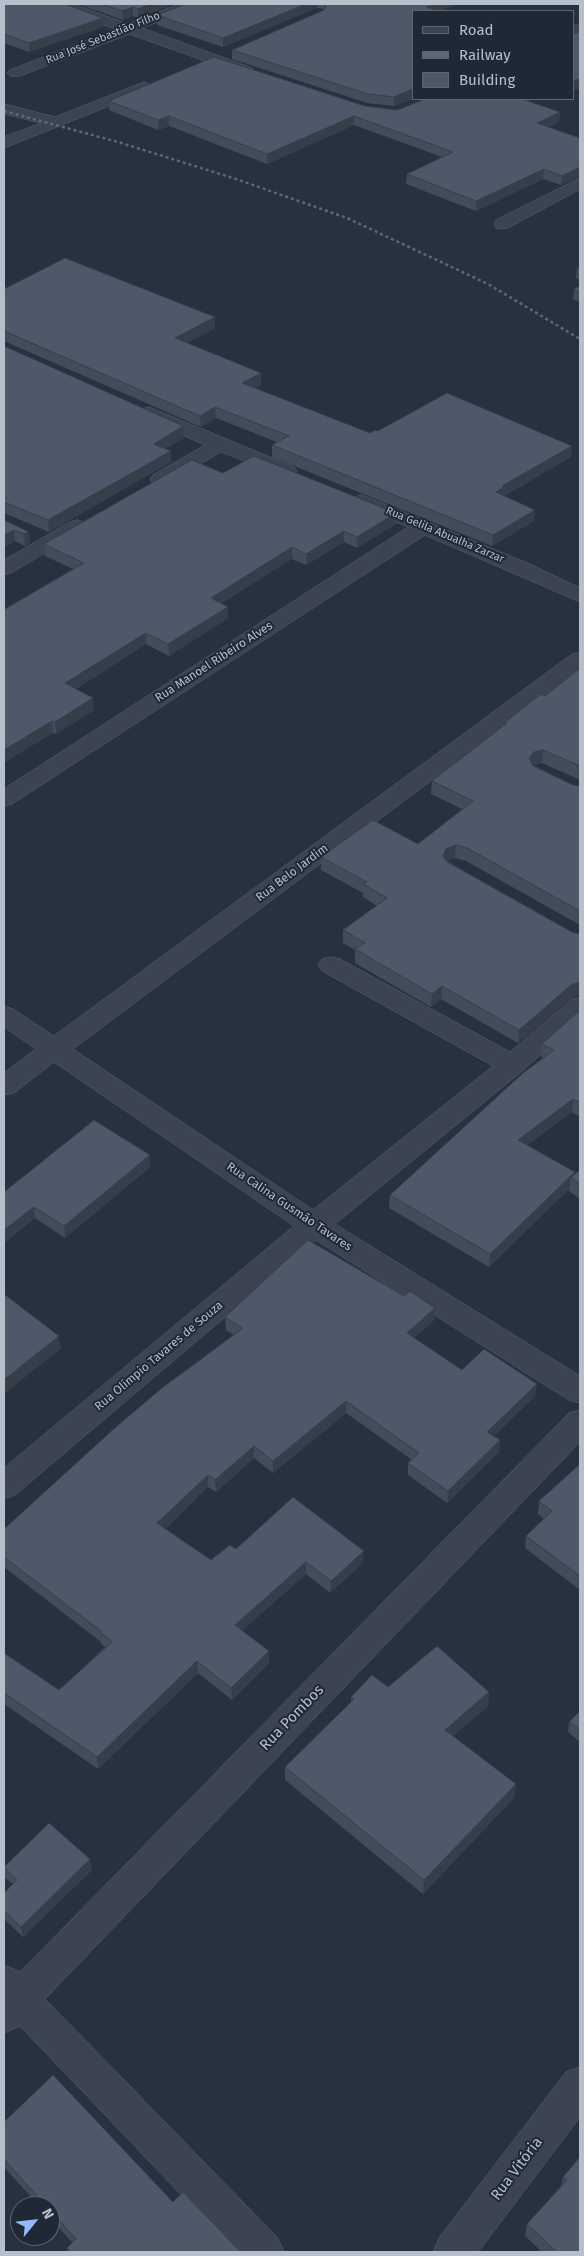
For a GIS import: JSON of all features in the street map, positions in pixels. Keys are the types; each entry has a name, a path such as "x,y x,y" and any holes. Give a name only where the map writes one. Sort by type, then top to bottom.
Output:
{"street":[{"path":"60,4 259,75"},
{"name":"Rua José Sebastião Filho","path":"15,73 191,4"},
{"path":"194,67 230,52"},
{"path":"4,143 157,82"},
{"path":"4,109 56,122"},
{"path":"502,224 580,183"},
{"path":"130,405 220,445 304,478"},
{"path":"143,489 220,445"},
{"name":"Rua Gelila Abualha Zarzar","path":"341,493 525,569 580,596"},
{"path":"4,569 92,518"},
{"name":"Rua Manoel Ribeiro Alves","path":"4,798 424,526"},
{"path":"26,532 49,542"},
{"name":"Rua Belo Jardim","path":"4,1086 580,659"},
{"path":"331,965 512,1065"},
{"name":"Rua Olímpio Tavares de Souza","path":"4,1486 314,1225 512,1065 580,1006"},
{"name":"Rua Calina Gusmão Tavares","path":"4,1016 314,1225 580,1391"},
{"name":"Rua Pombos","path":"9,1999 580,1422"},
{"path":"9,1999 264,2252"},
{"name":"Rua Vitória","path":"453,2252 580,2086"}],"building":[{"path":"4,4 65,4 103,18 29,43 4,34"},
{"path":"102,4 151,4 138,9 133,7 122,11"},
{"path":"186,4 306,4 223,38 157,15"},
{"path":"327,4 436,4 426,7 435,10 412,10 412,89 394,97 368,94 232,50 324,10"},
{"path":"580,31 580,79 574,81 574,34"},
{"path":"214,57 365,106 397,110 422,100 525,100 560,112 537,123 580,138 580,167 562,176 544,169 476,201 407,174 453,152 354,116 267,154 169,116 158,120 109,101"},
{"path":"65,258 215,317 175,338 261,373 242,383 370,433 375,430 378,431 447,393 572,446 502,486 504,487 496,492 535,510 493,535 272,445 289,436 215,407 200,416 4,331 4,289"},
{"path":"580,286 580,292 574,289"},
{"path":"4,346 183,426 154,444 171,451 48,520 4,502"},
{"path":"254,456 396,513 357,537 344,531 306,554 292,547 211,598 228,607 168,644 146,633 65,683 93,698 55,722 52,721 4,750 4,609 84,563 44,544 192,460 223,473"},
{"path":"4,520 29,532 24,534 14,530 4,535"},
{"path":"580,668 580,766 543,750 534,752 529,758 533,766 573,785 580,786 580,911 467,848 456,845 446,849 443,856 447,862 572,932 580,934 580,982 571,985 519,1030 442,986 432,994 355,949 365,943 343,930 387,898 363,884 367,882 321,857 373,820 418,844 473,801 432,781 541,694 545,696"},
{"path":"580,1010 580,1103 573,1099 518,1140 575,1172 490,1254 390,1195 523,1073 554,1050 542,1044"},
{"path":"94,1120 150,1155 64,1226 34,1207 4,1230 4,1192"},
{"path":"580,1170 580,1184 571,1177"},
{"path":"308,1240 404,1296 410,1291 435,1308 407,1333 462,1370 484,1349 537,1384 487,1432 500,1440 448,1491 408,1463 419,1453 346,1401 273,1461 254,1446 215,1480 208,1475 157,1523 211,1560 230,1545 236,1549 293,1497 364,1551 331,1581 306,1562 235,1625 269,1651 231,1688 197,1661 97,1757 4,1693 4,1653 59,1690 112,1642 101,1631 4,1557 4,1529 117,1426 162,1388 243,1328 225,1317"},
{"path":"4,1294 59,1336 4,1380"},
{"path":"580,1464 580,1576 526,1536 552,1511 539,1501"},
{"path":"437,1646 489,1692 445,1730 516,1784 424,1880 285,1767 354,1699 351,1697 372,1675 388,1687"},
{"path":"580,1711 580,1730 569,1722"},
{"path":"49,1823 90,1859 21,1927 4,1911 4,1893 17,1880 4,1867"},
{"path":"53,2075 173,2202 183,2192 241,2252 71,2252 67,2248 76,2239 60,2221 60,2196 37,2196 4,2159 4,2122"},
{"path":"580,2157 580,2251 557,2252 527,2224 567,2180 563,2177"}],"railway":[{"path":"4,111 118,142 236,179 347,218 488,284 580,339"}]}
